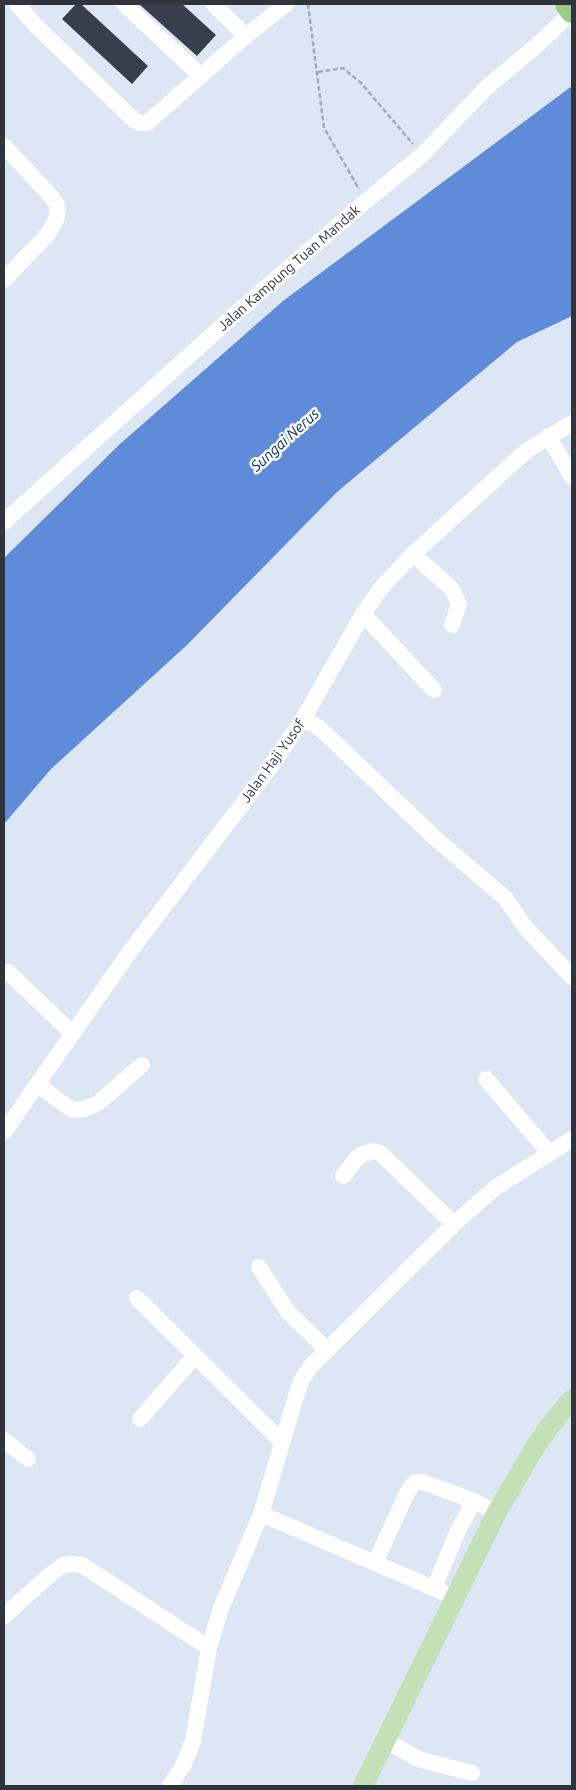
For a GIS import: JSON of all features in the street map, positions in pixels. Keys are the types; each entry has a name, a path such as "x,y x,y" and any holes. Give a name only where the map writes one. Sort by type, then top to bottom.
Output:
{"highway":[{"path":"567,4 572,11"}],"main road":[{"path":"363,1786 497,1512 534,1449 572,1399"}],"street":[{"path":"17,4 43,33 134,120 140,123 147,123 246,36 286,4"},
{"path":"124,4 200,76"},
{"path":"213,4 246,36"},
{"name":"Jalan Kampung Tuan Mandak","path":"4,522 240,309 422,155 487,87 534,48 572,11"},
{"path":"4,146 56,203 58,210 56,220 48,234 4,280"},
{"name":"Jalan Haji Yusof","path":"4,1132 130,950 269,769 304,719 363,614 381,588 413,554 526,451 572,423"},
{"path":"548,436 572,476"},
{"path":"413,554 451,588 459,604 452,625"},
{"path":"363,614 434,690"},
{"path":"304,719 317,726 326,734 435,838 504,898 526,928 572,977"},
{"path":"8,972 72,1033"},
{"path":"37,1084 72,1110 85,1109 98,1104 142,1065"},
{"path":"486,1079 550,1154"},
{"path":"170,1786 184,1764 192,1741 209,1648 221,1608 261,1514 302,1379 312,1365 454,1224 495,1188 572,1139"},
{"path":"343,1176 357,1158 363,1154 372,1151 380,1153 390,1160 454,1224"},
{"path":"259,1267 288,1312 327,1350"},
{"path":"137,1298 282,1442"},
{"path":"140,1419 195,1356"},
{"path":"4,1440 28,1459"},
{"path":"375,1563 407,1493 415,1482 422,1482 474,1501 497,1512"},
{"path":"434,1588 457,1533 474,1501"},
{"path":"261,1514 454,1597"},
{"path":"4,1616 53,1572 64,1565 82,1565 209,1648"},
{"path":"385,1740 418,1759 472,1773"}],"path":[{"path":"308,4 324,128 366,201"},
{"path":"317,72 343,68 361,83 422,155"}],"water":[{"name":"Sungai Nerus","path":"572,86 572,316 517,342 337,492 187,645 51,769 4,824 4,558 120,444 283,301"}],"building":[{"path":"76,4 81,4 148,66 132,84 62,19"},
{"path":"139,4 182,4 216,35 197,56"}]}
